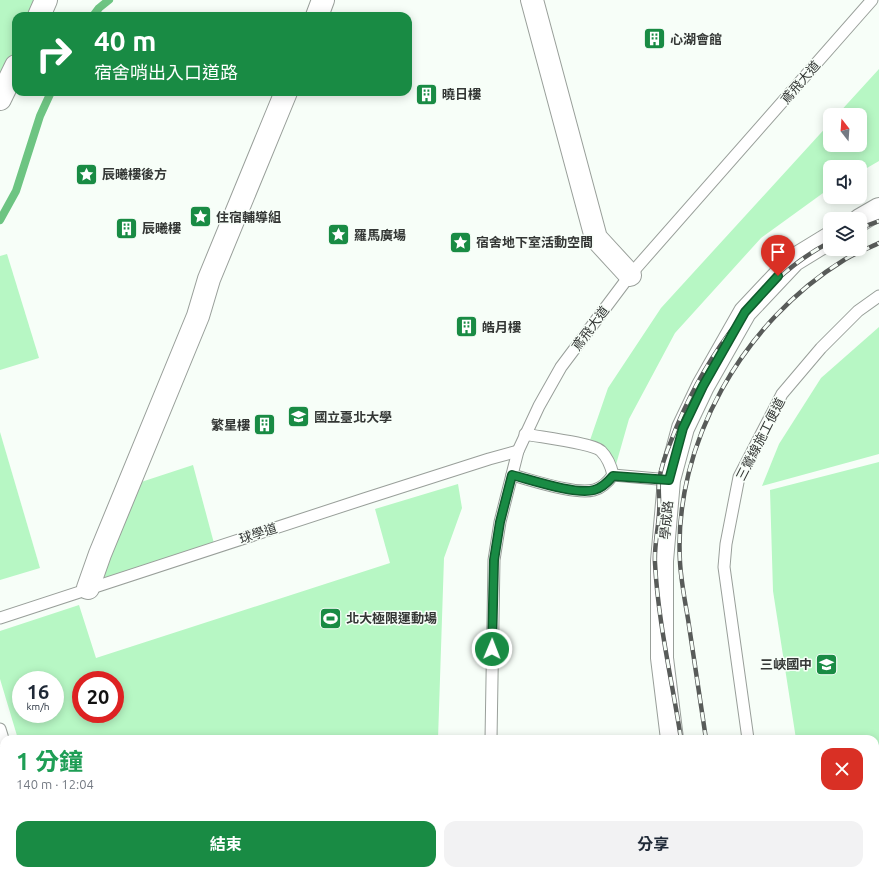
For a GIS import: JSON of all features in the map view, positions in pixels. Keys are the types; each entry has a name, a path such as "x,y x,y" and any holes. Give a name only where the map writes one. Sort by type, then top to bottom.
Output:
{"street":[{"path":"41,12 46,0"},
{"path":"318,12 323,0"},
{"path":"532,0 596,238 630,275"},
{"path":"0,99 12,74"},
{"path":"88,588 100,554 198,316 209,279 284,96"},
{"path":"867,216 879,209"},
{"name":"學成路","path":"672,735 662,658 662,562 669,480 683,428 703,386 745,312 794,260 823,242"}],"lane":[{"name":"鳶飛大道","path":"491,735 494,560 500,522 518,451 525,434 561,366 630,275 872,0"},
{"name":"三鶯線施工便道","path":"747,735 724,567 726,544 739,477 782,394 821,348 858,311 879,296"},
{"path":"525,434 588,446 599,450 609,461 613,476"},
{"name":"球學道","path":"0,618 88,588 482,461 518,451"},
{"path":"512,475 580,491 594,490 606,484 613,476"},
{"path":"613,476 669,480"}],"green space":[{"path":"0,0 46,0 41,12 12,12 12,74 0,99"},
{"path":"879,69 879,161 867,168 867,160 823,160 823,193 761,238 675,333 629,419 613,475 609,461 588,446 608,388 661,308 823,131 823,152 867,152 867,108 843,108"},
{"path":"7,254 39,358 0,370 0,256"},
{"path":"879,327 879,454 762,486 779,444 821,378"},
{"path":"0,432 40,568 0,580"},
{"name":"三峽國中","path":"879,462 879,735 795,735 773,591 770,490"},
{"path":"193,465 215,547 88,588 129,486"},
{"name":"北大極限運動場","path":"458,484 462,508 444,558 438,735 17,735 13,723 64,723 64,671 12,671 12,719 0,679 0,631 79,605 96,658 390,563 375,509"}],"waterway":[{"path":"96,12 109,0"},
{"path":"0,220 16,191 40,116 49,96"}],"railway":[{"path":"867,225 879,221"},
{"path":"705,735 682,584 680,562 681,518 688,474 702,431 722,390 746,352 775,317 808,286 844,260 879,243"},
{"path":"680,735 662,629 655,563 659,510 659,481 664,460 690,398 704,371 730,332 752,305 775,281 801,260 823,246"}],"place":[{"name":"心湖會館","path":"655,39"},
{"name":"曉日樓","path":"426,94"},
{"name":"辰曦樓後方","path":"86,174"},
{"name":"住宿輔導組","path":"200,217"},
{"name":"辰曦樓","path":"126,228"},
{"name":"羅馬廣場","path":"338,235"},
{"name":"宿舍地下室活動空間","path":"461,242"},
{"name":"皓月樓","path":"466,327"},
{"name":"國立臺北大學","path":"299,417"},
{"name":"繁星樓","path":"265,425"},
{"name":"北大極限運動場","path":"331,618"},
{"name":"三峽國中","path":"827,664"}],"route":[{"path":"492,649 494,560 500,522 512,475 580,491 594,490 606,484 613,476 669,480 683,428 703,386 745,312 778,276"}]}
